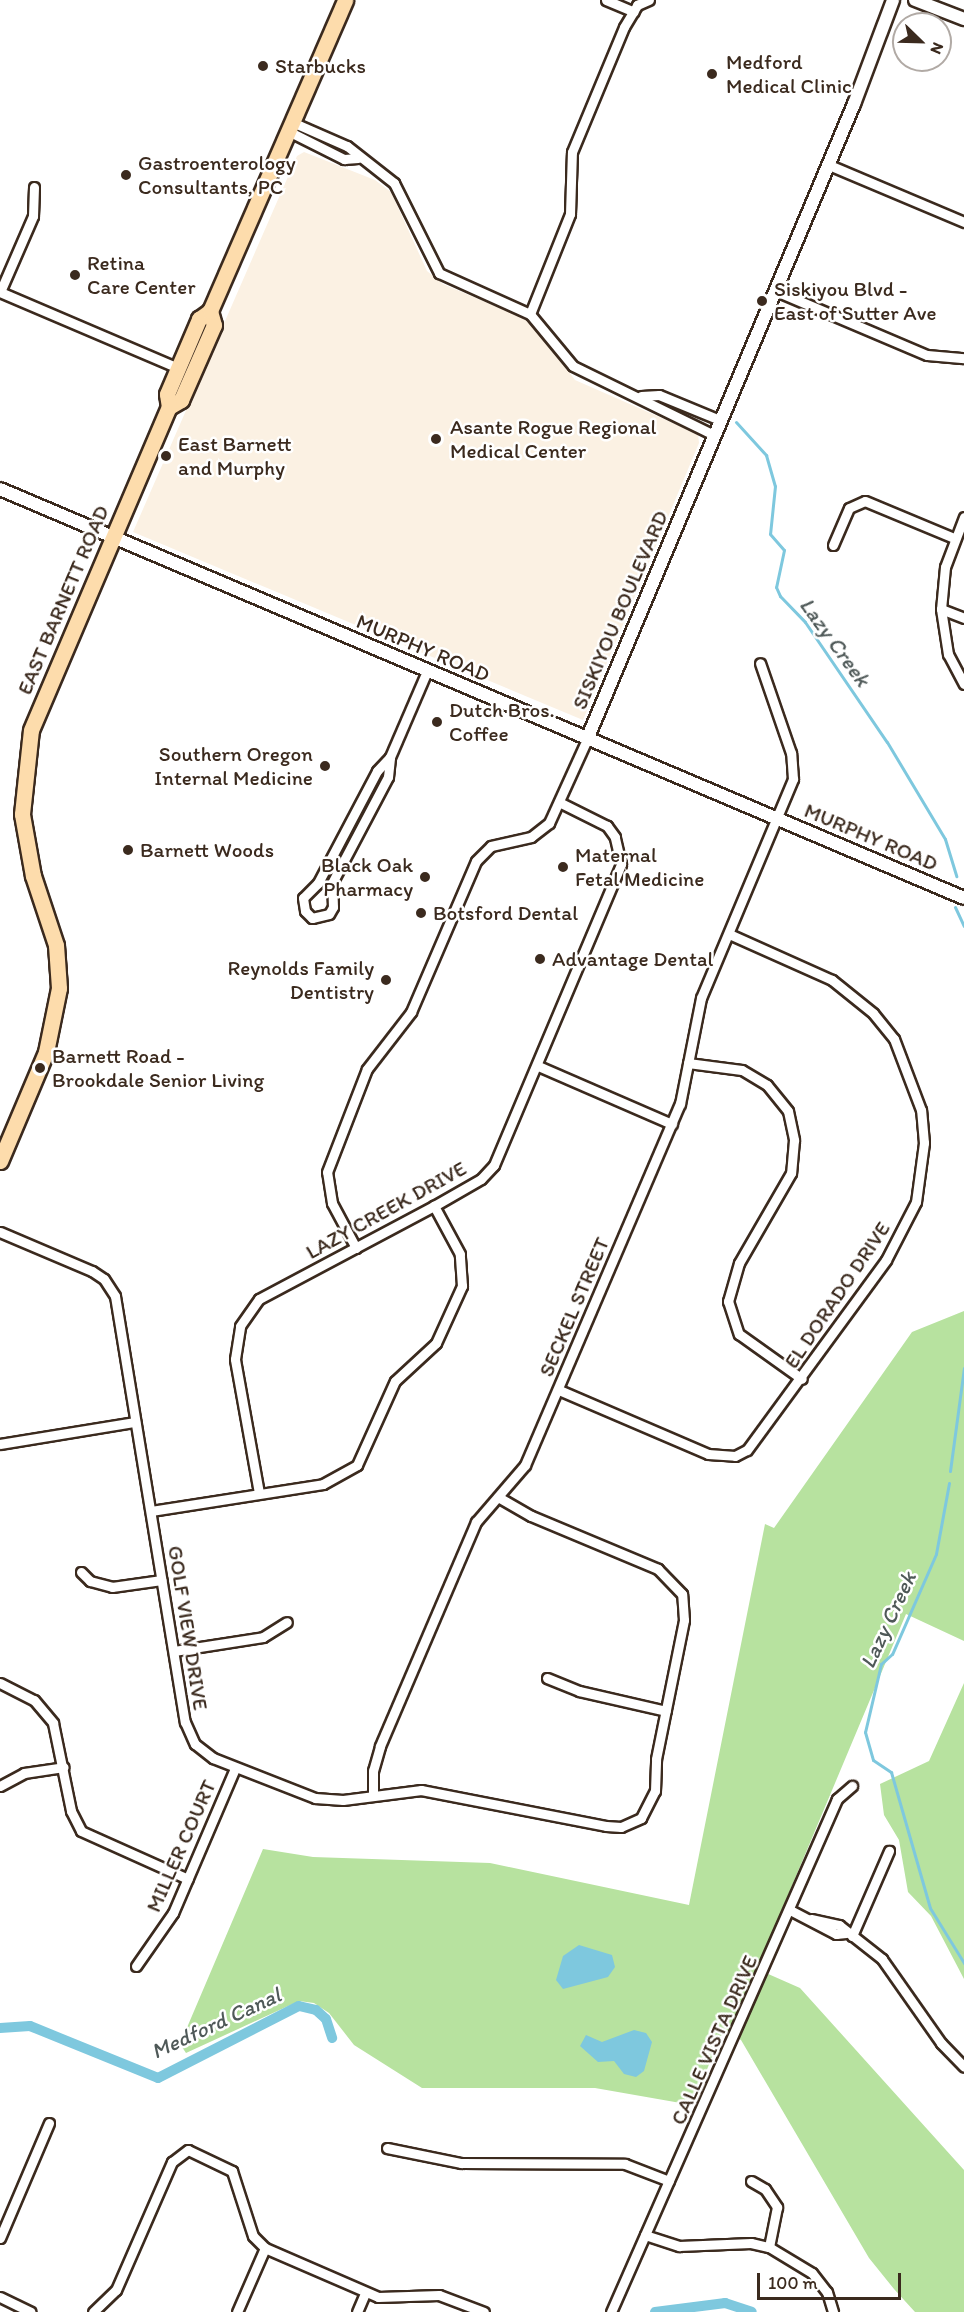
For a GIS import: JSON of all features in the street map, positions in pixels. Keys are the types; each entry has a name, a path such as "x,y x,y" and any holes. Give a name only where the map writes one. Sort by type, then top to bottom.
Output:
{"main road":[{"name":"EAST BARNETT ROAD","path":"0,1161 46,1052 59,988 56,945 30,864 22,814 26,750 37,713 169,406 166,394 199,319 210,311 345,0"},
{"name":"EAST BARNETT ROAD","path":"169,406 181,400 214,325 210,311"}],"street":[{"path":"606,0 634,12"},
{"name":"SISKIYOU BOULEVARD","path":"356,1248 332,1203 327,1172 367,1069 408,1019 476,861 491,846 541,831 561,803 829,165 893,0"},
{"path":"915,0 964,19"},
{"path":"530,314 570,214 572,152 634,12 642,1"},
{"path":"290,126 344,159 358,158"},
{"path":"290,126 347,146 358,158 394,183 439,273 530,314 567,361 641,396 654,408 714,435"},
{"path":"829,165 964,222"},
{"path":"34,187 33,216 0,292 178,368"},
{"path":"776,291 927,355 964,358"},
{"path":"641,396 659,395 720,420"},
{"name":"MURPHY ROAD","path":"0,489 964,898"},
{"path":"833,545 849,508 865,501 954,538"},
{"path":"964,517 954,538 942,583 941,609 948,654 964,684"},
{"path":"941,609 964,618"},
{"name":"SECKEL STREET","path":"374,1792 373,1771 380,1746 476,1522 525,1464 559,1390 684,1091 693,1021 776,818 794,764 760,663"},
{"path":"390,757 377,771 318,883 303,898 305,911 312,918 329,915 333,883 387,777 390,757 427,671"},
{"name":"LAZY CREEK DRIVE","path":"259,1493 235,1359 240,1326 259,1299 434,1206 488,1173 538,1066 621,864 615,837 607,826 561,803"},
{"name":"EL DORADO DRIVE","path":"559,1390 722,1457 747,1450 758,1440 904,1231 922,1174 921,1110 894,1039 860,1001 806,967 729,934"},
{"path":"688,1063 742,1070 767,1085 788,1111 794,1140 791,1173 782,1196 739,1263 728,1301 740,1334 801,1379"},
{"path":"538,1066 672,1124"},
{"path":"151,1511 323,1484 348,1473 364,1454 395,1381 440,1337 462,1286 464,1270 434,1206"},
{"name":"GOLF VIEW DRIVE","path":"0,1232 92,1271 110,1287 117,1307 188,1732 203,1751 235,1768 315,1798 344,1800 374,1792 444,1793 606,1826 621,1827 641,1818 655,1791 666,1711"},
{"path":"0,1444 135,1422"},
{"path":"498,1497 531,1516 658,1569 675,1584 685,1605 666,1711 588,1694 548,1678"},
{"path":"81,1572 90,1581 112,1587 162,1580"},
{"path":"174,1651 263,1637 287,1622"},
{"path":"0,1683 34,1700 47,1713 60,1741 71,1811 81,1831 188,1879"},
{"path":"0,1786 24,1773 64,1767"},
{"name":"MILLER COURT","path":"136,1966 173,1913 235,1768"},
{"name":"CALLE VISTA DRIVE","path":"611,2312 837,1799 852,1786"},
{"path":"849,1934 889,1851"},
{"path":"790,1910 811,1918 836,1934 849,1934 890,1967 941,2043 964,2067"},
{"path":"0,2238 49,2122"},
{"path":"387,2148 461,2163 625,2164 669,2181"},
{"path":"93,2312 116,2290 172,2162 182,2151 232,2171 253,2235 265,2248 365,2293 390,2299 440,2295 481,2312"},
{"path":"751,2181 765,2189 777,2207 769,2247"},
{"path":"645,2235 679,2246 751,2243 769,2247 812,2273 833,2312"},
{"path":"237,2312 265,2248"},
{"path":"357,2312 365,2293"},
{"path":"0,2297 31,2312"}],"shaded area":[{"name":"Asante Rogue Regional Medical Center","path":"304,152 375,180 391,192 427,271 443,284 530,321 575,380 698,434 699,443 583,720 133,532 297,156"}],"green space":[{"path":"964,1311 964,1641 906,1614 757,1969 800,1988 964,2170 964,2312 915,2312 894,2289 869,2258 741,2040 724,2029 692,2105 595,2088 422,2088 354,2045 329,2013 314,2003 299,2001 186,2053 180,2044 263,1849 313,1857 490,1863 689,1905 765,1524 774,1528 912,1332"},
{"path":"964,1683 964,1979 931,1916 908,1892 899,1840 884,1815 880,1784 929,1761"}],"water":[{"path":"579,1945 612,1955 615,1967 608,1977 563,1989 556,1980 563,1956"},
{"path":"634,2030 646,2033 652,2042 644,2071 636,2077 624,2074 614,2061 598,2062 580,2046 586,2035 602,2042"}],"waterway":[{"name":"Lazy Creek","path":"736,422 766,455 775,486 770,534 784,550 776,587 780,596 805,622 887,742 945,839 956,876"},
{"name":"Lazy Creek","path":"955,907 964,926"},
{"name":"Lazy Creek","path":"950,1471 964,1368"},
{"name":"Lazy Creek","path":"949,1483 936,1554 892,1654 881,1664 865,1732 873,1760 891,1772 930,1908 964,1963"},
{"name":"Medford Canal","path":"0,2028 30,2026 158,2078 299,2006 316,2010 326,2019 332,2038"},
{"name":"Medford Canal","path":"655,2312 725,2303 752,2312"}],"place":[{"name":"Starbucks","path":"263,66"},
{"name":"Medford Medical Clinic","path":"712,74"},
{"name":"Gastroenterology Consultants, PC","path":"126,175"},
{"name":"Retina Care Center","path":"75,275"},
{"name":"Siskiyou Blvd - East of Sutter Ave","path":"762,301"},
{"name":"Asante Rogue Regional Medical Center","path":"436,439"},
{"name":"East Barnett and Murphy","path":"166,456"},
{"name":"Dutch Bros. Coffee","path":"437,722"},
{"name":"Southern Oregon Internal Medicine","path":"325,766"},
{"name":"Barnett Woods","path":"128,850"},
{"name":"Maternal Fetal Medicine","path":"563,867"},
{"name":"Black Oak Pharmacy","path":"425,877"},
{"name":"Botsford Dental","path":"421,913"},
{"name":"Advantage Dental","path":"540,959"},
{"name":"Reynolds Family Dentistry","path":"386,980"},
{"name":"Barnett Road - Brookdale Senior Living","path":"40,1068"}]}
